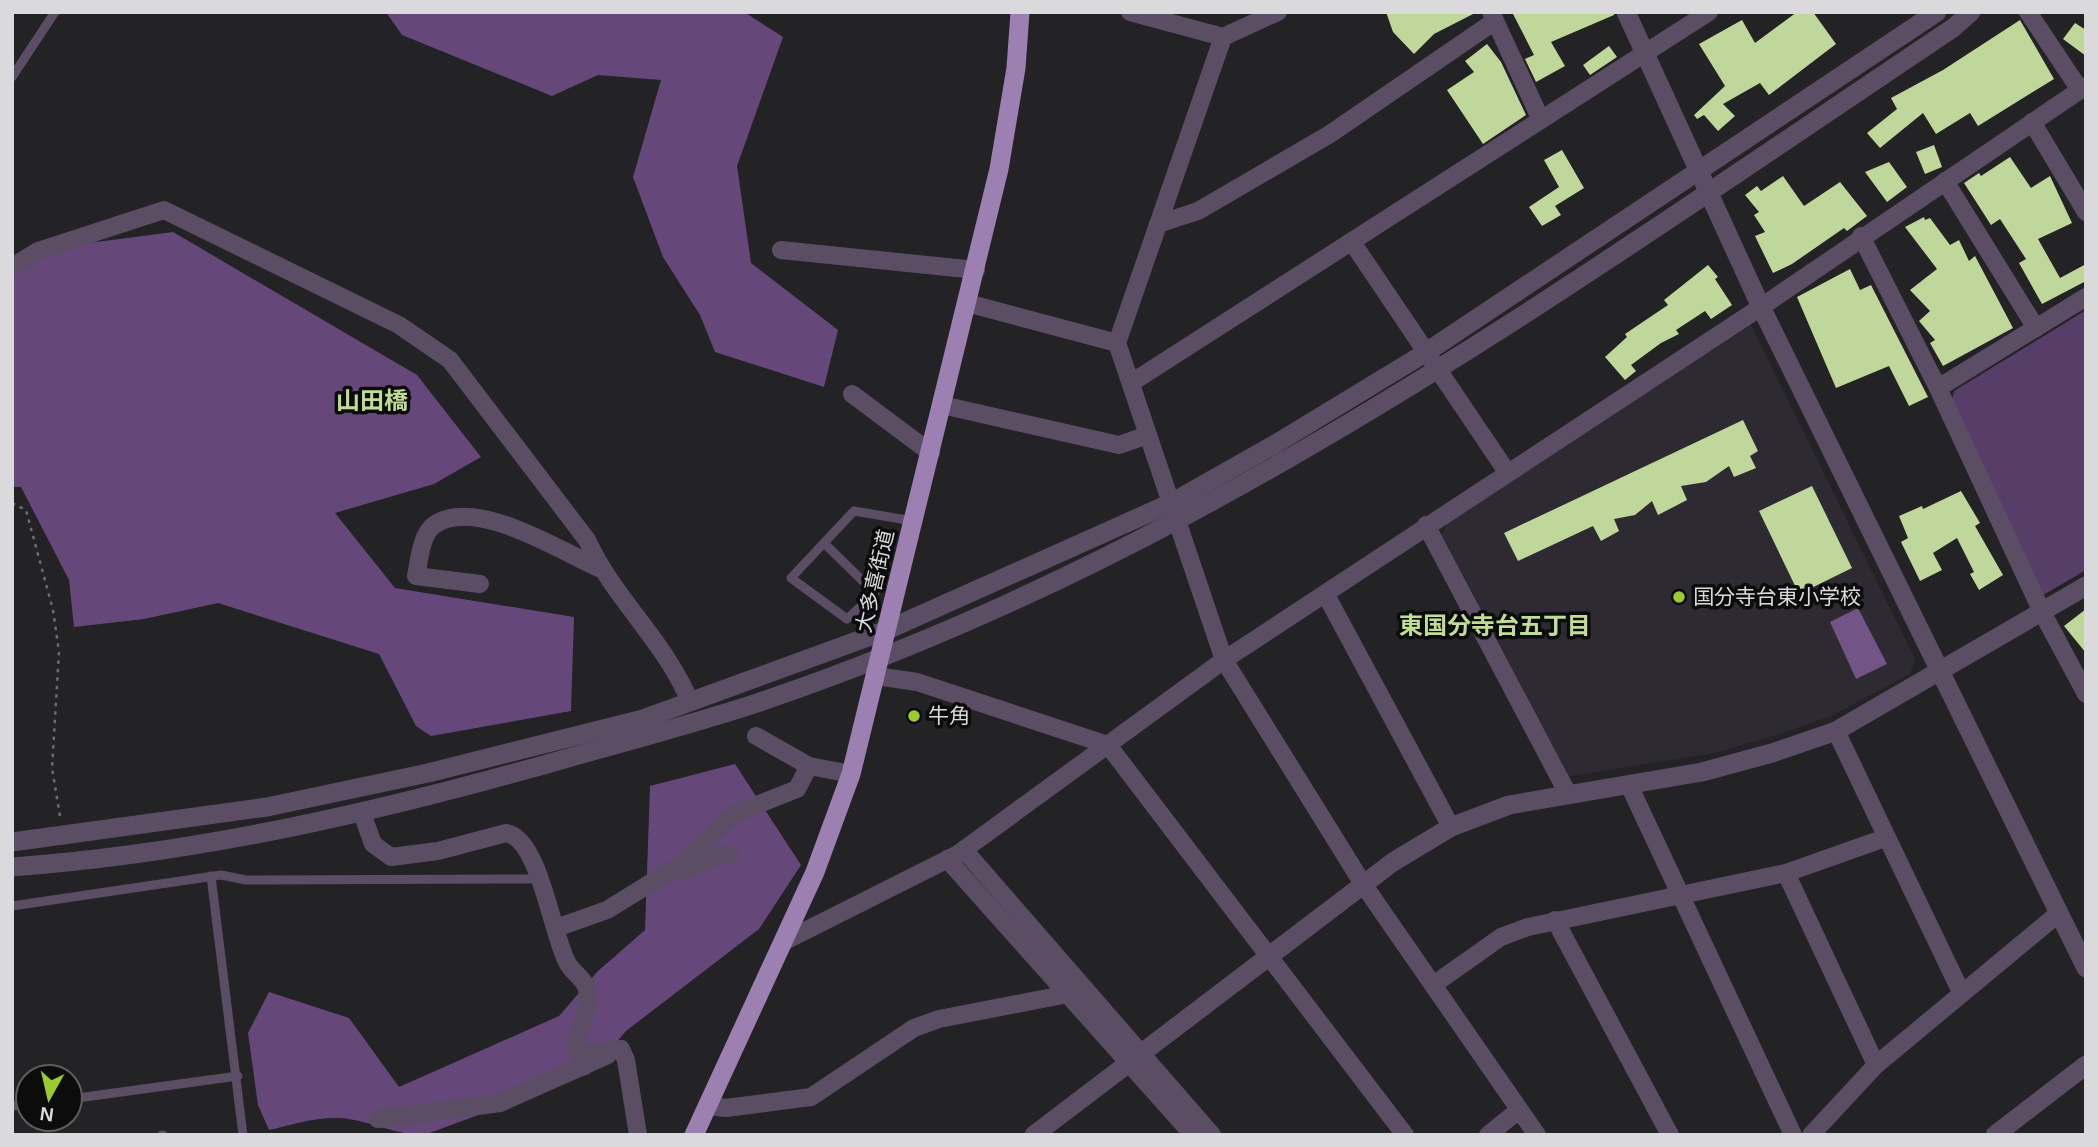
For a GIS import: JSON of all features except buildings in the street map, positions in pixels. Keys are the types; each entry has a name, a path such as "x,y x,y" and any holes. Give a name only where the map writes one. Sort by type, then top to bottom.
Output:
{"highway":[{"name":"大多喜街道","path":"694,1135 819,860 851,774 976,270 1009,118 1020,12"}],"street":[{"path":"1130,12 1223,37 1278,12"},
{"path":"1626,12 1761,307 2086,968"},
{"path":"1131,383 1709,12"},
{"path":"12,842 234,812 428,773 643,719 887,630 1174,512 1425,353 1937,12"},
{"path":"12,867 124,855 362,813 464,789 878,667 989,611 1437,370 1710,191 1953,28 1971,12"},
{"path":"783,942 964,850 1223,660 1326,595 1426,525 1761,307 1861,236 2083,88 2028,12"},
{"path":"1158,224 1198,211 1330,134 1493,17 1541,120"},
{"path":"1223,37 1116,343 1223,660 1363,884 1537,1135"},
{"path":"2032,122 2086,212"},
{"path":"1945,181 2036,328"},
{"path":"12,267 38,251 164,210 399,325 450,360 587,540 601,569 667,655 690,702"},
{"path":"1861,236 1938,388 2042,612 2086,694"},
{"path":"1352,242 1507,472"},
{"path":"781,250 976,270"},
{"path":"1938,388 2086,297"},
{"path":"967,303 1116,343"},
{"path":"852,394 931,453"},
{"path":"942,405 1119,445 1148,435"},
{"path":"480,584 416,576 427,534 433,525 461,516 486,518 601,569"},
{"path":"1426,525 1568,794"},
{"path":"1046,1131 1363,884 1393,862 1451,827 1509,805 1702,772 1772,753 1836,731 2086,586"},
{"path":"1326,595 1451,827"},
{"path":"878,667 1108,746 1405,1135"},
{"path":"1836,731 1961,992"},
{"path":"756,736 809,766 851,774"},
{"path":"556,928 607,910 671,870 695,853 734,814 797,789 809,766"},
{"path":"1629,785 1793,1135"},
{"path":"234,812 238,837"},
{"path":"362,813 373,844 391,858 438,851 494,835 513,834 527,850 568,964 587,986 587,1017 576,1038 578,1051 582,1054 621,1049"},
{"path":"1433,985 1501,937 1555,920 1680,897 1786,873 1885,838"},
{"path":"964,850 1136,1059 1193,1135"},
{"path":"671,870 688,870 722,855 729,855"},
{"path":"947,859 1069,994 1212,1135"},
{"path":"1786,873 1876,1065"},
{"path":"1811,1135 1876,1065 2059,913"},
{"path":"1555,920 1670,1135"},
{"path":"708,1106 726,1108 811,1097 914,1028 939,1019 1069,994"},
{"path":"378,1119 500,1103 621,1049"},
{"path":"621,1049 626,1060 638,1135"},
{"path":"1995,1135 2086,1066"},
{"path":"1488,1135 1519,1110"}],"lane":[{"path":"12,77 55,12"},
{"path":"824,543 874,593 847,619 791,578 853,511 913,521"},
{"path":"12,906 211,876 246,880 539,879"},
{"path":"211,876 238,1076 243,1135"},
{"path":"84,1097 238,1076"}],"path":[{"path":"12,503 26,510 53,610 59,652 52,768 64,837"}],"shaded area":[{"path":"386,12 744,12 783,37 737,166 751,263 838,330 824,387 715,352 700,315 663,257 633,177 661,80 598,75 552,96 402,35"},
{"path":"173,232 417,375 481,457 434,484 335,513 395,588 574,617 571,711 431,736 416,726 379,654 218,603 144,619 74,627 69,580 21,487 12,487 12,270 35,250"},
{"path":"2086,310 2086,570 2043,595 1952,401 1954,391"},
{"name":"国分寺台東小学校","path":"1751,325 1915,659 1910,674 1833,715 1780,734 1715,753 1569,776 1442,535 1448,521"},
{"path":"1858,608 1887,664 1856,679 1830,622"},
{"path":"735,764 801,865 759,929 626,1031 589,1074 424,1135 338,1118 312,1120 269,1130 258,1105 248,1033 269,992 349,1018 399,1087 559,1016 597,972 645,930 650,786"}],"place":[{"name":"国分寺台東小学校","path":"1679,597"},
{"name":"牛角","path":"914,716"}],"district":[{"name":"山田橋","path":"372,401"},
{"name":"東国分寺台五丁目","path":"1495,626"}]}
